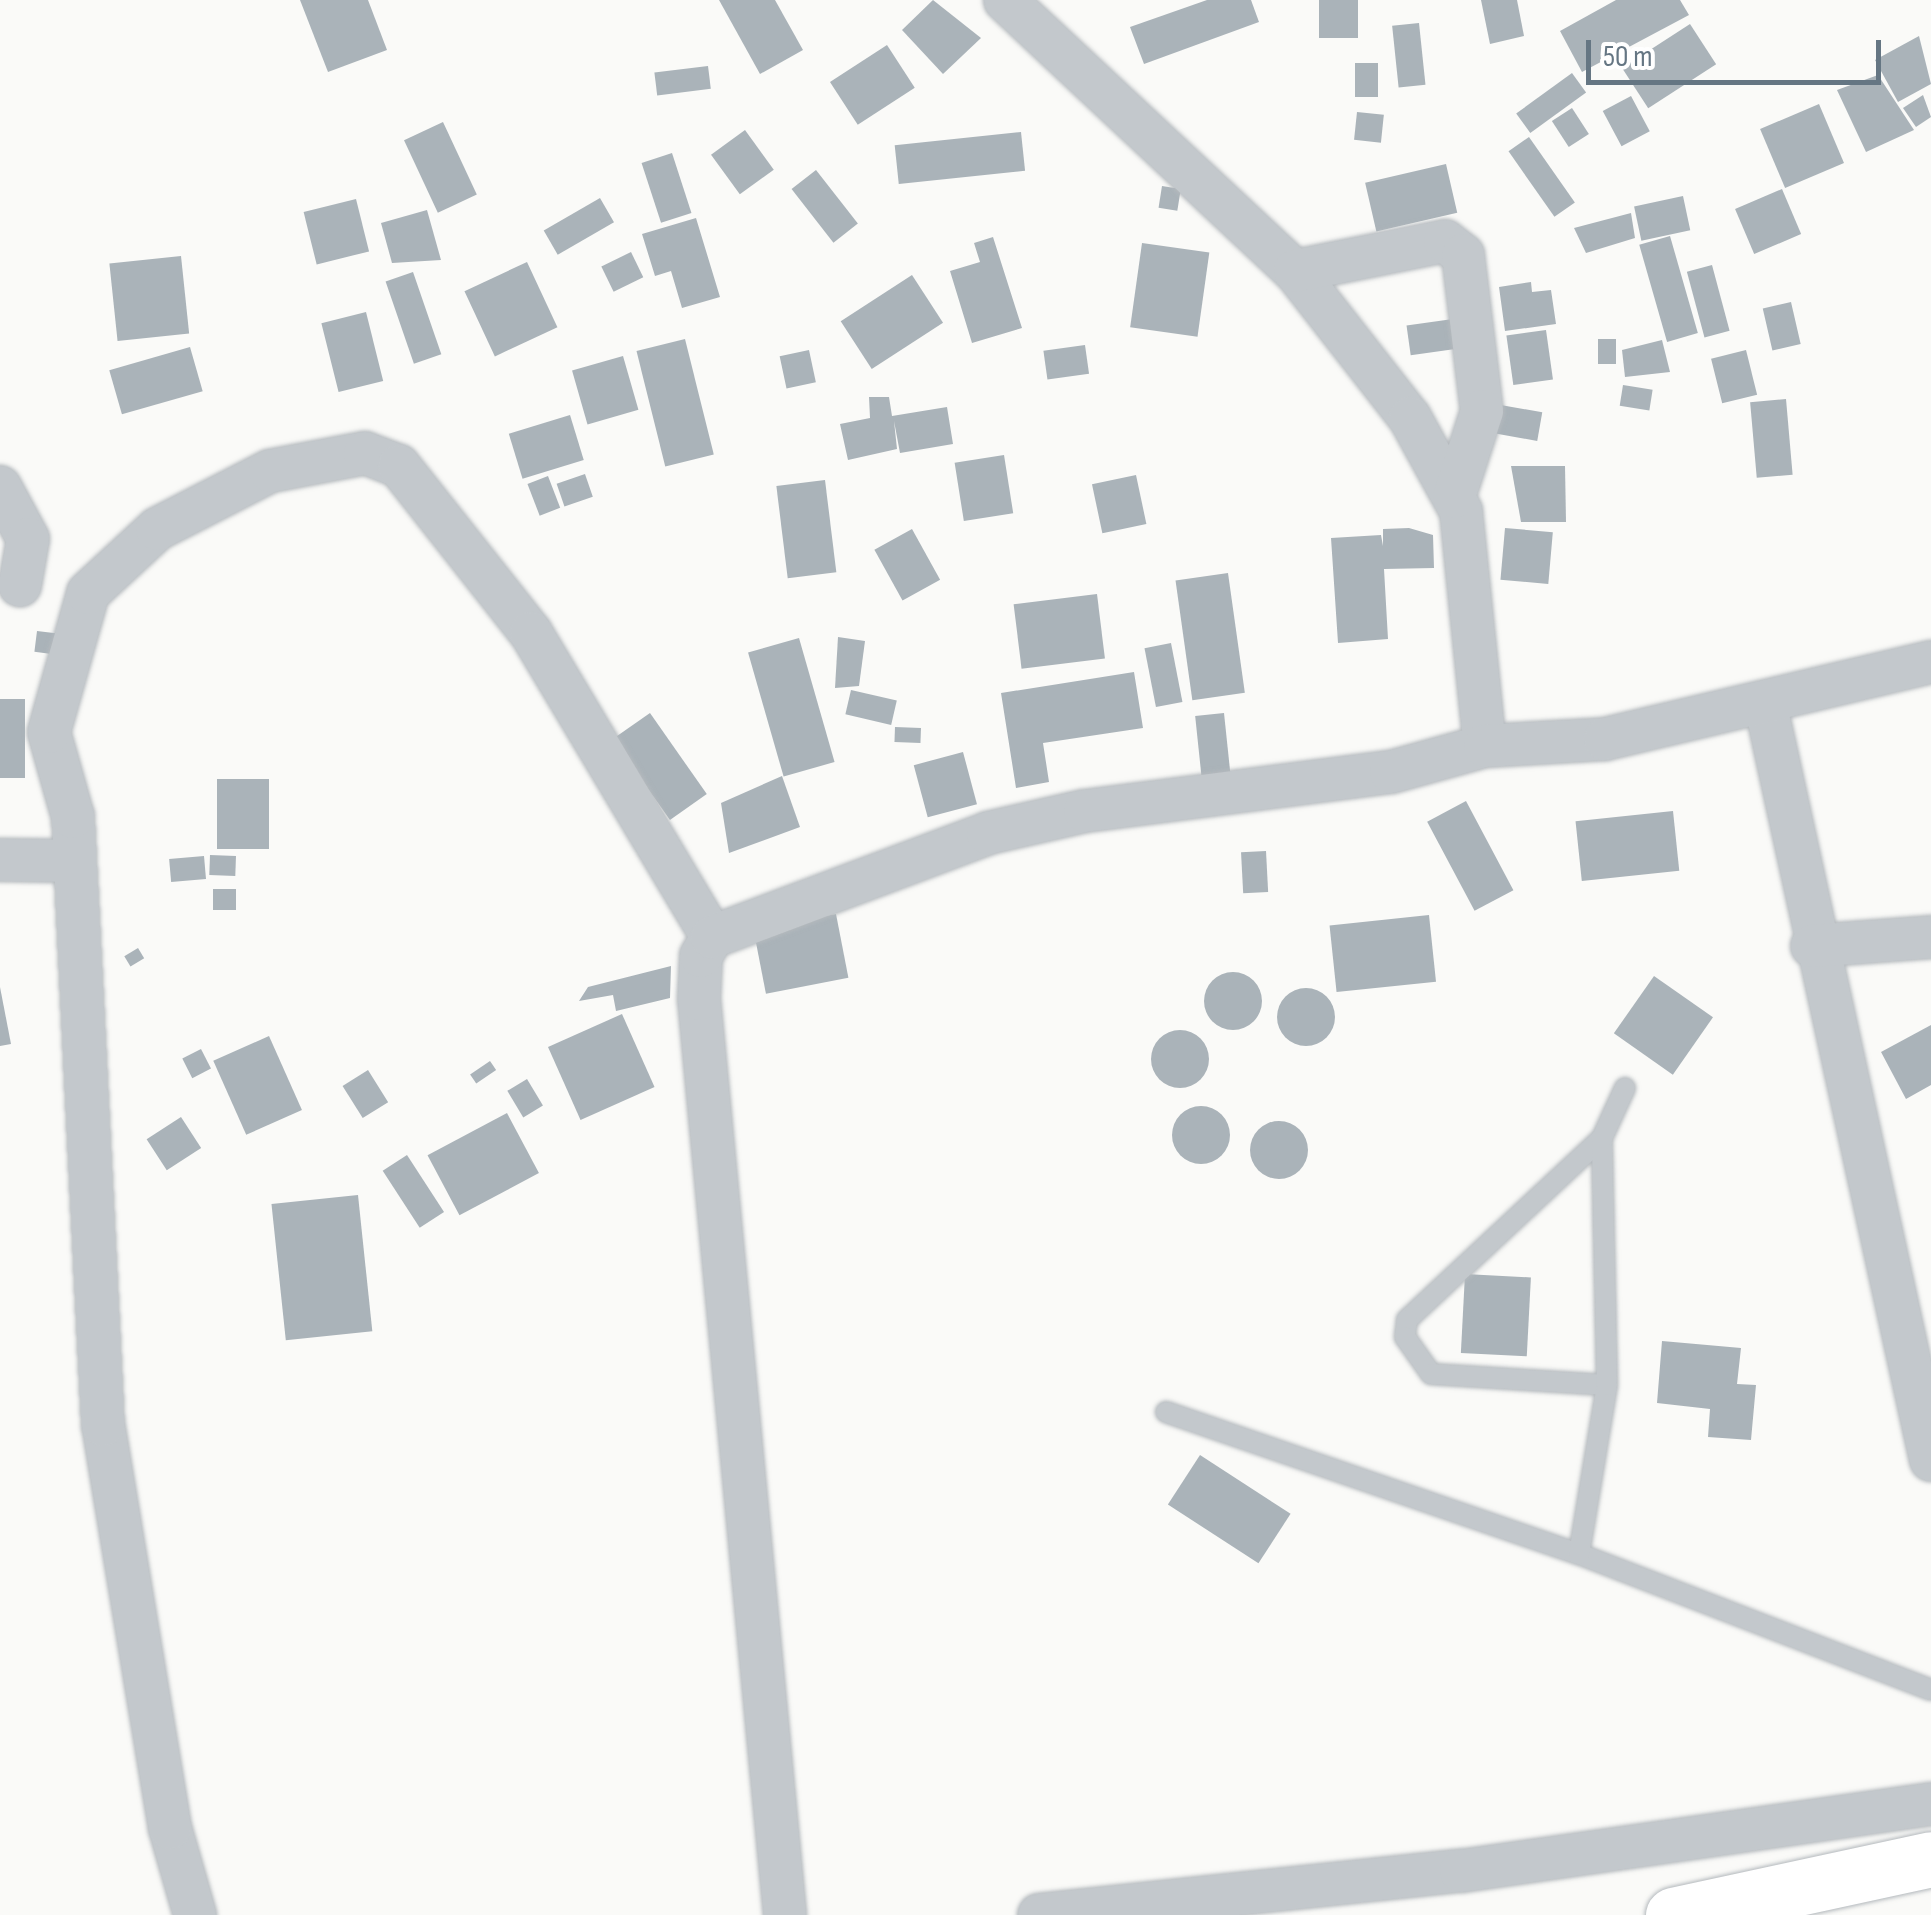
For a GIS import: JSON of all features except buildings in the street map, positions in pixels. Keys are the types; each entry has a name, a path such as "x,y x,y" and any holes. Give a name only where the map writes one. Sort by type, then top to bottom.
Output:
{"highway":[{"path":"1672,1915 1931,1859"}],"street":[{"path":"1005,0 1294,271 1410,418 1454,497 1485,746"},
{"path":"1294,271 1445,241 1463,255 1482,411 1454,497"},
{"path":"196,1915 170,1828 104,1424 75,861 49,732 88,593 158,529 270,471 365,453 400,466 530,633 712,937"},
{"path":"0,488 28,539 10,585 88,593"},
{"path":"786,1915 700,999 700,956 712,937 988,833 1085,811 1391,772 1485,746 1604,740 1931,662"},
{"path":"1765,702 1812,946 1931,1460"},
{"path":"0,860 75,861"},
{"path":"1812,946 1931,937"},
{"path":"1039,1915 1461,1871 1931,1804"}],"lane":[{"path":"1606,1385 1431,1374 1404,1337 1408,1320 1602,1138 1625,1088"},
{"path":"1579,1554 1606,1385 1602,1138"},
{"path":"1166,1412 1579,1554 1931,1690"}]}
